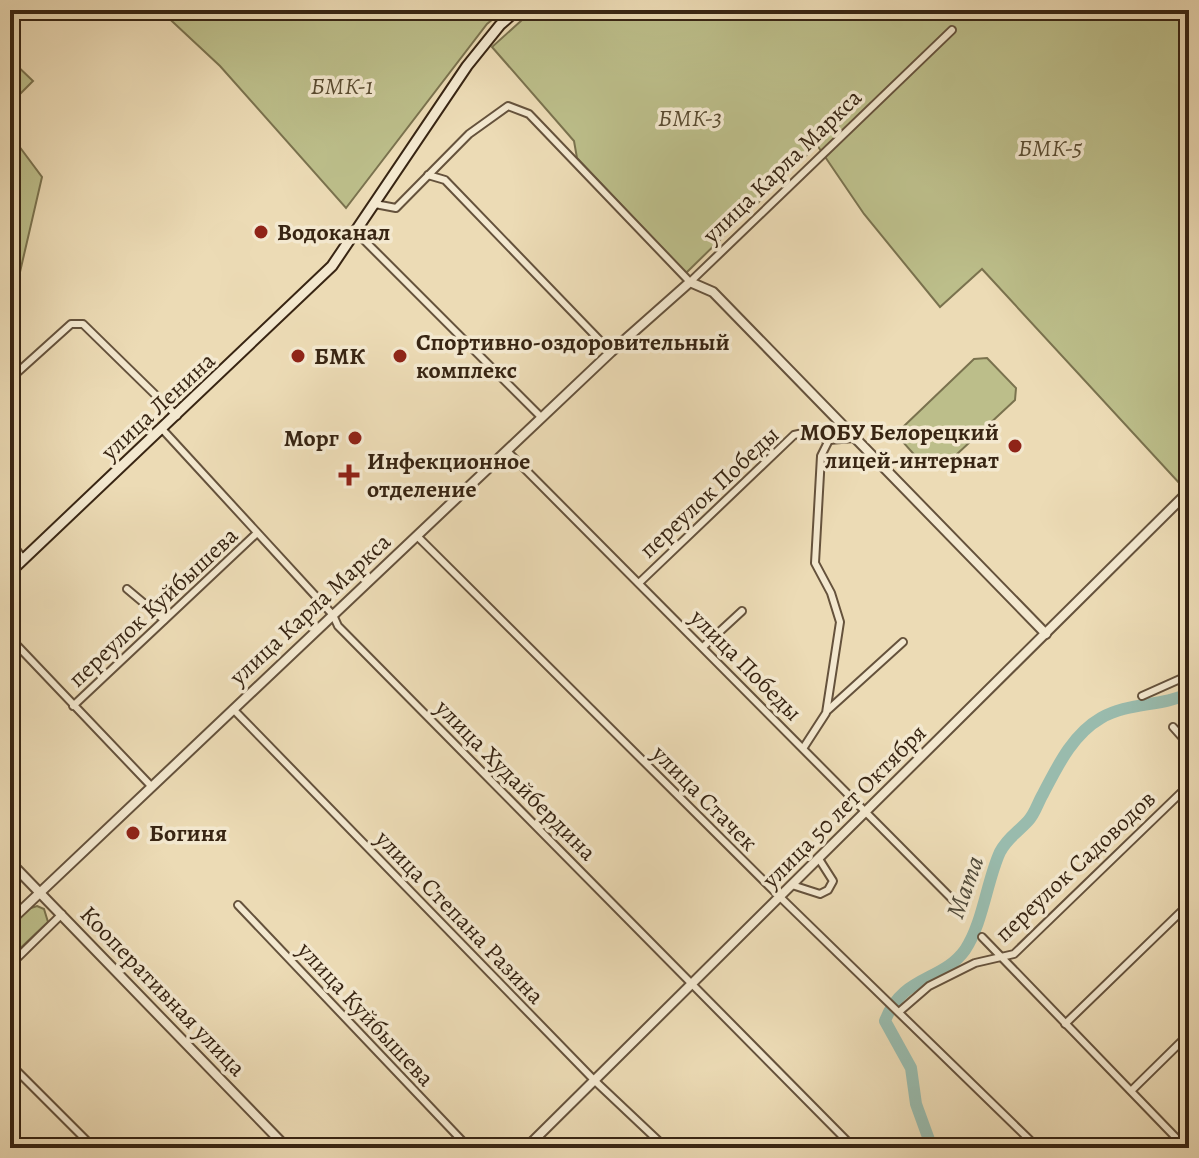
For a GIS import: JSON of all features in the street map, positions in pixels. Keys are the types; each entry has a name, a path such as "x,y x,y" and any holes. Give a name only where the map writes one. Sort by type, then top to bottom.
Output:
{"main road":[{"name":"улица Ленина","path":"10,572 163,430 332,266 467,66 500,25 517,10"}],"street":[{"name":"улица Карла Маркса","path":"10,921 611,352 690,282 952,30"},
{"path":"375,204 396,208 469,134 508,106 529,114 690,282 713,292 1046,634"},
{"path":"428,175 445,180 611,352"},
{"path":"357,233 542,418"},
{"path":"10,379 71,324 83,324 177,416"},
{"name":"улица Худайбердина","path":"163,430 333,615 338,626 854,1148"},
{"name":"переулок Победы","path":"639,583 794,435 803,433 829,440 854,438"},
{"path":"826,713 840,622 831,593 815,563 821,456 829,440"},
{"name":"улица Победы","path":"508,452 958,905"},
{"name":"улица 50 лет Октября","path":"526,1148 1189,491"},
{"name":"переулок Куйбышева","path":"73,706 257,533"},
{"name":"улица Стачек","path":"418,537 884,1000 1038,1148"},
{"path":"10,541 23,559"},
{"path":"127,589 164,620"},
{"path":"703,647 742,611"},
{"path":"10,638 152,787"},
{"path":"804,747 826,713 903,642"},
{"path":"1142,696 1189,675"},
{"name":"улица Степана Разина","path":"233,708 595,1081 666,1148"},
{"path":"1173,727 1189,745"},
{"name":"переулок Садоводов","path":"899,1012 929,986 975,963 1014,954 1189,785"},
{"path":"792,885 820,894 828,890 833,881 819,859"},
{"name":"Кооперативная улица","path":"10,862 287,1148"},
{"path":"1065,1024 1189,904"},
{"name":"улица Куйбышева","path":"238,905 469,1148"},
{"path":"10,965 62,914"},
{"path":"982,937 1184,1144"},
{"path":"1132,1090 1189,1034"},
{"path":"10,1064 94,1148"}],"green space":[{"name":"БМК-1","path":"160,10 504,10 487,24 346,208 220,66"},
{"name":"БМК-5","path":"533,10 1189,10 1189,476 1181,485 982,269 940,307 864,214 817,145 686,273 577,158 574,141 492,47"},
{"path":"10,59 33,81 10,104"},
{"path":"10,134 42,177 17,285 10,291"},
{"path":"987,358 1016,388 1015,400 941,469 927,469 902,441 903,427 974,359"},
{"path":"37,906 44,909 48,922 10,958 10,925 28,909"}],"waterway":[{"name":"Мата","path":"932,1148 916,1104 911,1068 885,1021 892,1006 901,995 945,968 965,950 976,927 1000,852 1030,818 1074,741 1091,725 1111,713 1168,701 1189,693"}],"place":[{"name":"Водоканал","path":"261,232"},
{"name":"БМК","path":"298,356"},
{"name":"Спортивно-оздоровительный комплекс","path":"400,356"},
{"name":"Морг","path":"355,438"},
{"name":"МОБУ Белорецкий лицей-интернат","path":"1015,446"},
{"name":"Инфекционное отделение","path":"349,475"},
{"name":"Богиня","path":"133,833"}],"park label":[{"name":"БМК-3","path":"690,118"}]}
